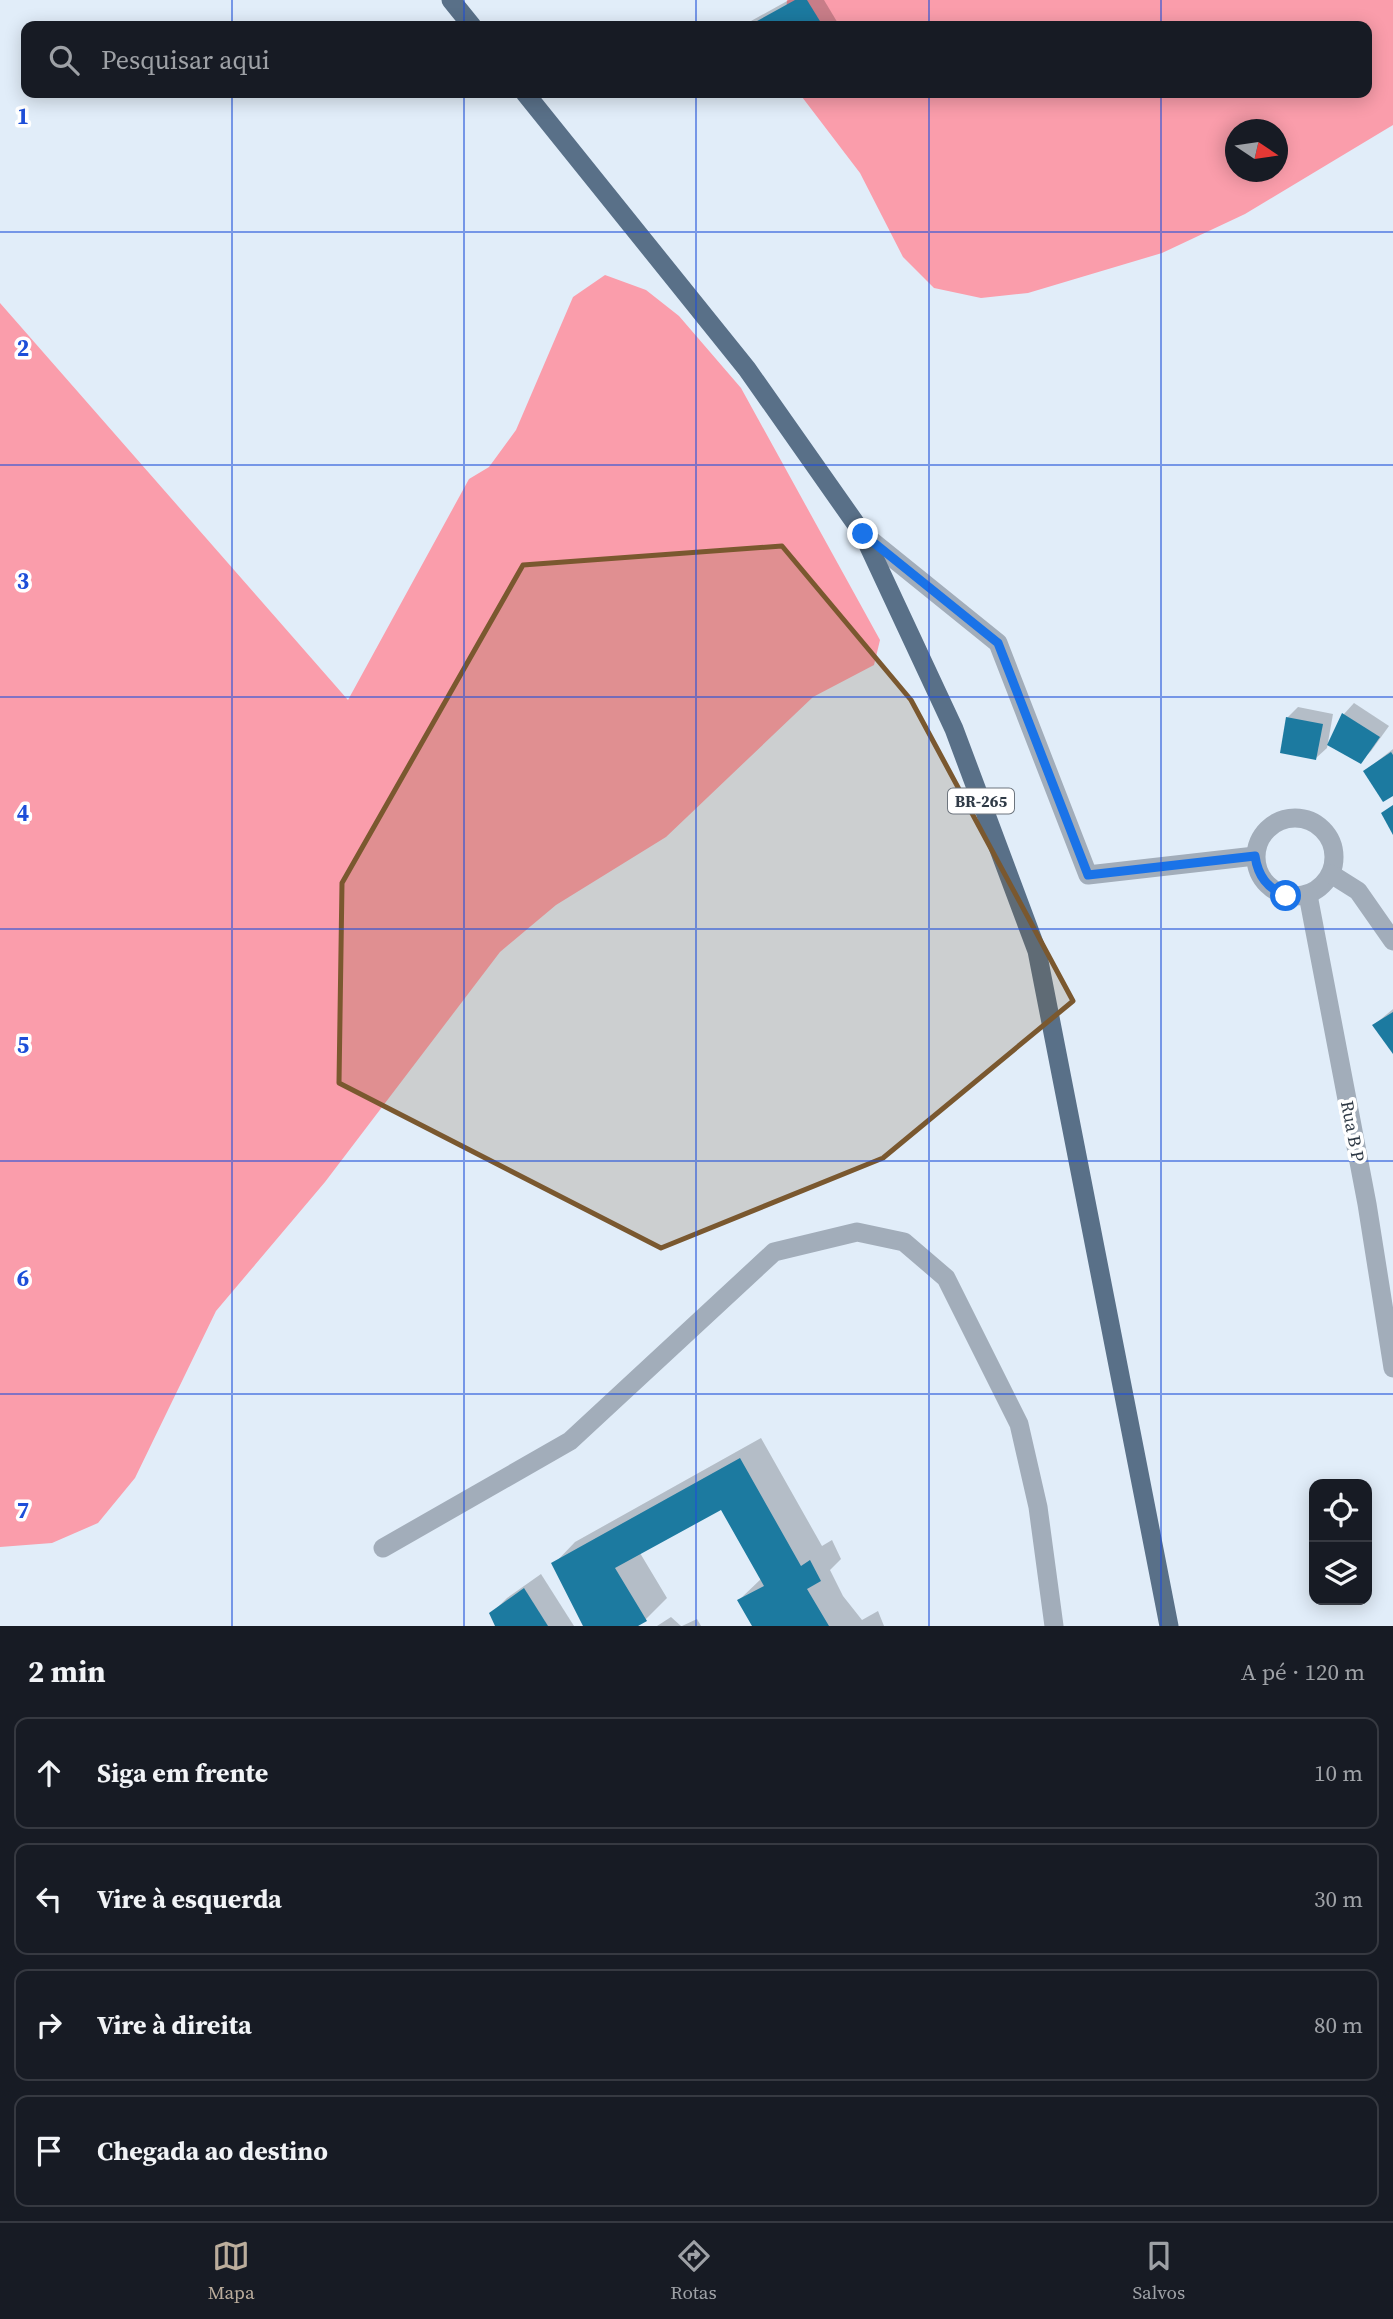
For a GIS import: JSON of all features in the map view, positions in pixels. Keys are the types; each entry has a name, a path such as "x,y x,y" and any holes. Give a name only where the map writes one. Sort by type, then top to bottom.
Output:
{"highway":[{"path":"451,0 468,21"},
{"name":"BR-265","path":"529,98 747,369 863,534 954,729 1037,951 1169,1626"}],"street":[{"path":"863,534 998,643 1088,875 1255,856"},
{"path":"1297,817 1312,820 1325,830 1332,843 1335,859 1331,874 1321,886 1308,895 1286,896 1276,892 1261,877 1255,856 1261,835 1281,819 1297,817"},
{"path":"1331,874 1358,891 1393,941"},
{"name":"Rua B P","path":"1308,895 1367,1204 1393,1368"},
{"path":"383,1548 570,1441 774,1252 858,1232 904,1242 946,1278 1019,1424 1038,1507 1054,1626"}],"highlighted area":[{"path":"782,546 911,700 1073,1001 883,1158 661,1248 339,1083 342,883 523,565"}],"shaded area":[{"path":"787,0 1393,0 1393,125 1245,214 1162,253 1028,293 981,298 934,288 903,257 860,173 803,98 1372,98 1372,21 785,21"},
{"path":"605,275 646,290 679,316 741,388 880,640 874,665 813,697 666,837 556,905 500,952 325,1182 216,1311 135,1478 98,1523 52,1543 0,1547 0,303 348,700 469,479 489,467 516,430 573,297"}],"building":[{"path":"795,0 807,0 820,21 757,21"},
{"path":"1342,713 1380,737 1361,764 1327,745"},
{"path":"1286,717 1323,724 1316,760 1280,753"},
{"path":"1391,752 1393,796 1383,802 1363,771"},
{"path":"1393,805 1393,835 1381,813"},
{"path":"1393,1012 1393,1054 1372,1025"},
{"path":"740,1458 801,1566 810,1560 821,1581 807,1589 829,1626 752,1626 737,1600 764,1586 721,1510 615,1568 647,1621 638,1626 583,1626 551,1563"},
{"path":"524,1588 548,1626 495,1626 489,1613"}],"route":[{"path":"863,534 998,643 1088,875 1255,856 1261,877 1276,892 1286,896"}]}
